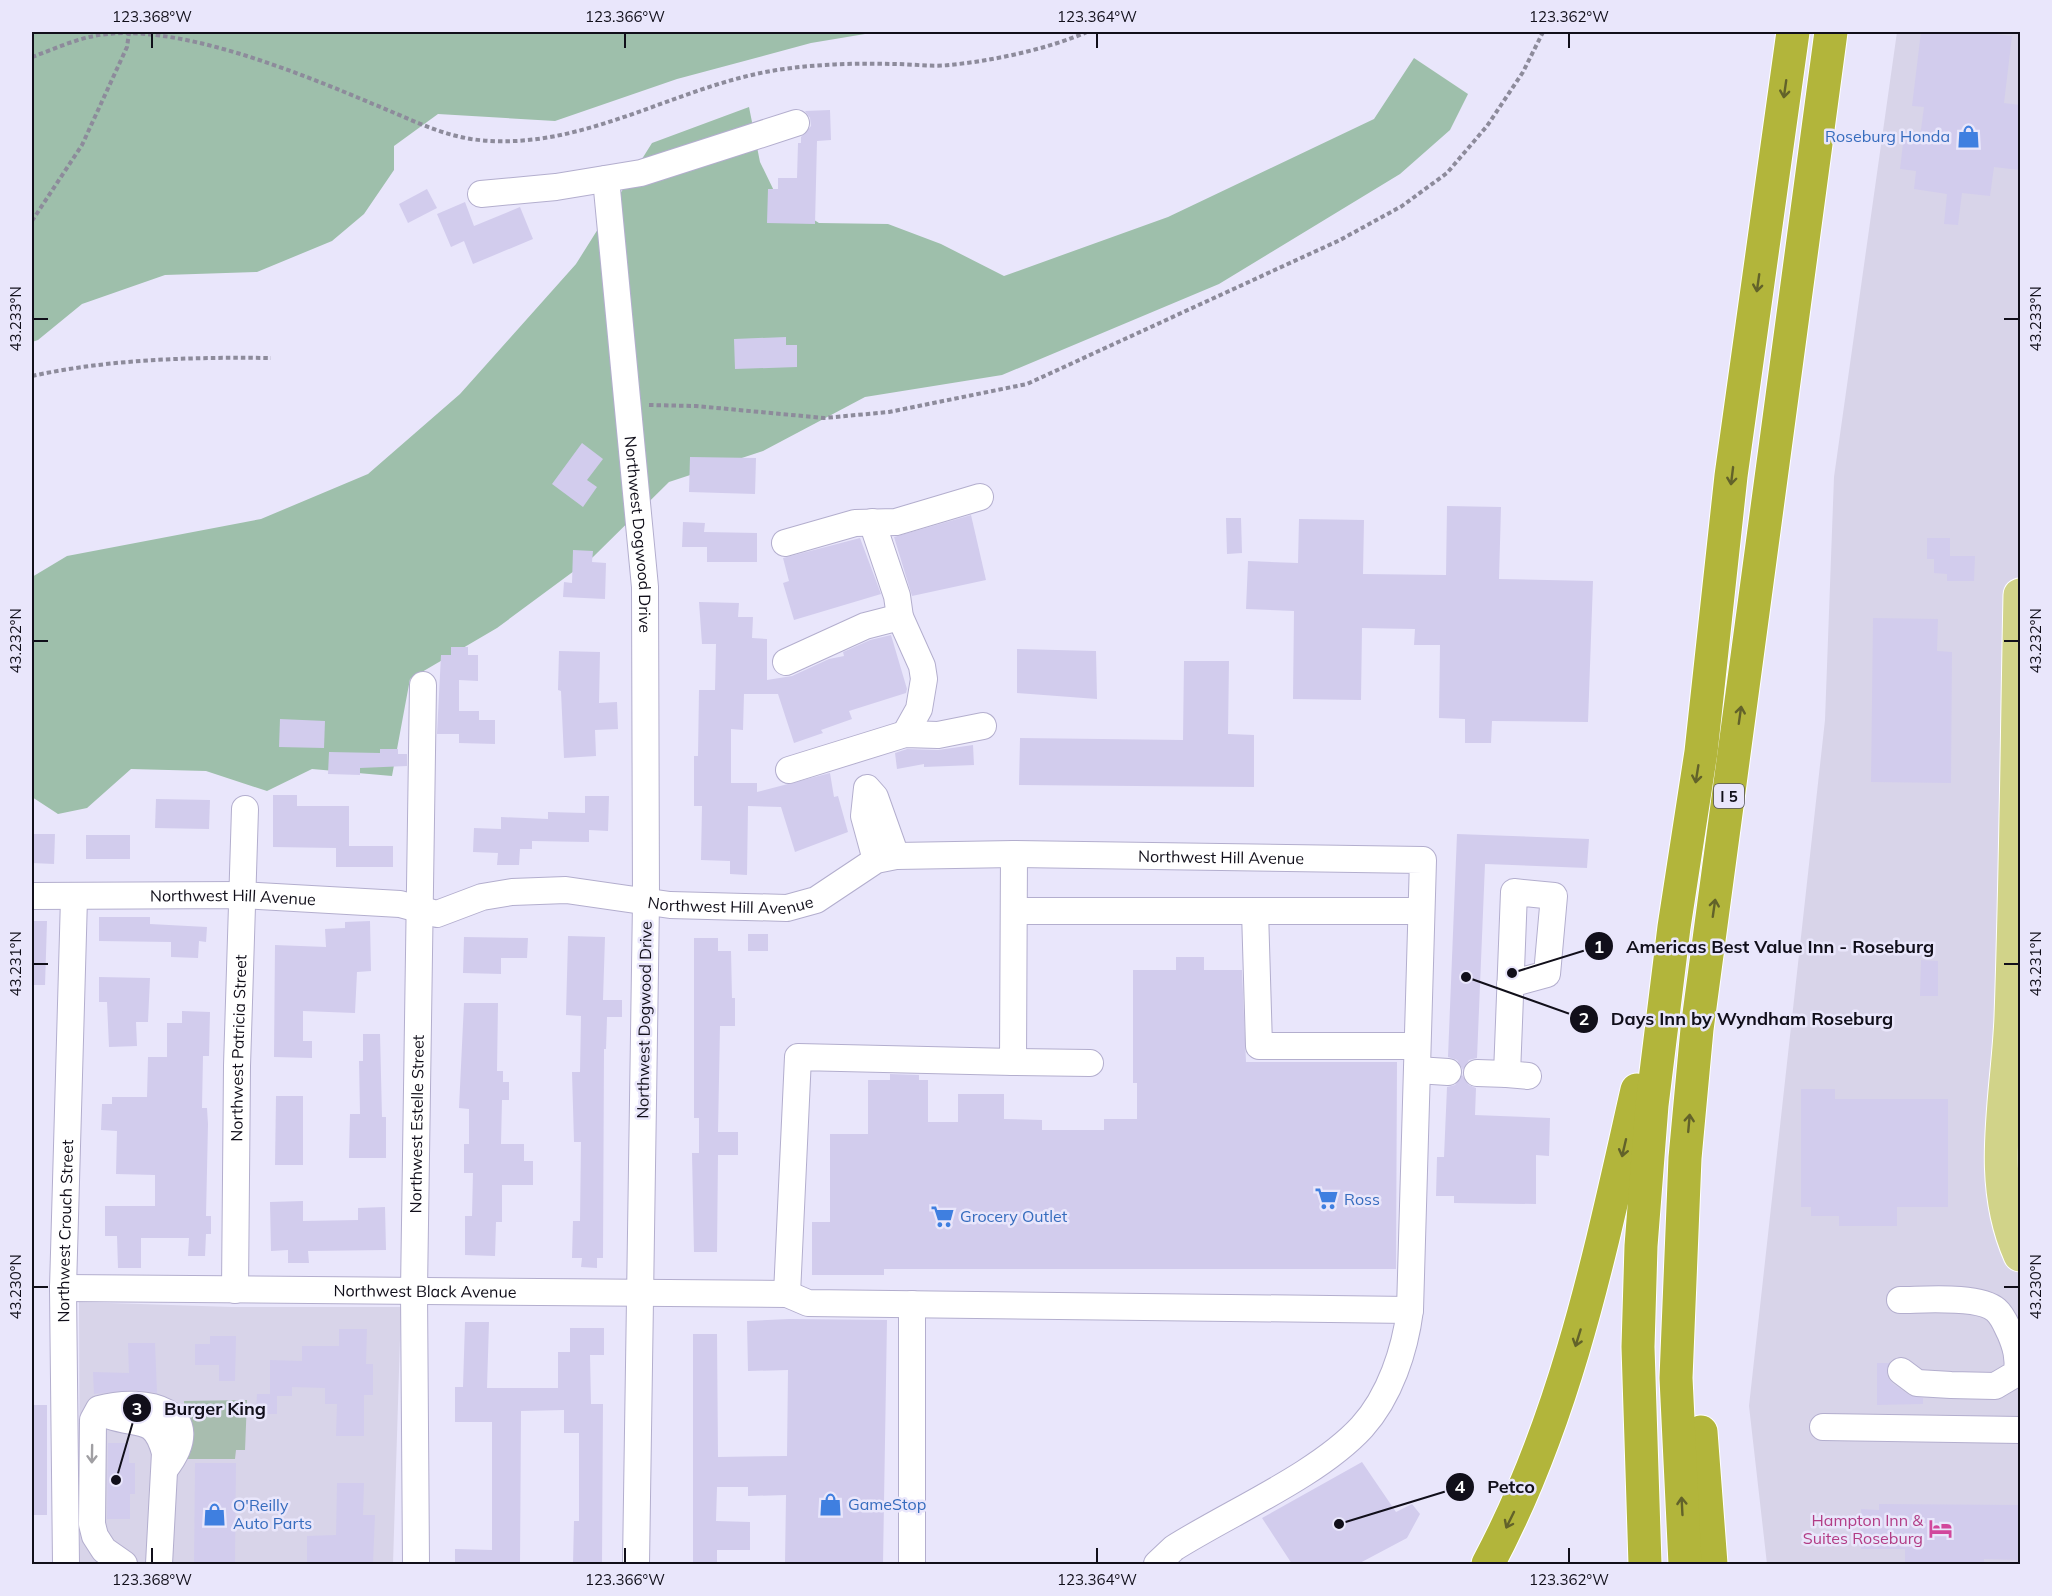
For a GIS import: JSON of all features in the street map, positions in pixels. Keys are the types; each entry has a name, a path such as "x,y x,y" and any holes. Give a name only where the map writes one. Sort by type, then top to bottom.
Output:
{"highway":[{"name":"I 5","path":"1645,1564 1638,1347 1641,1246 1652,1105 1674,927 1701,753 1731,476 1792,32"},
{"name":"I 5","path":"1685,1564 1676,1378 1685,1158 1697,1029 1831,32"},
{"path":"1488,1564 1535,1464 1562,1392 1587,1308 1674,927"},
{"path":"1685,1158 1711,1564"}],"main road":[{"path":"2020,595 2010,1020 2001,1182 2005,1209 2020,1255"}],"street":[{"path":"481,194 606,179 641,172 796,123"},
{"name":"Northwest Dogwood Drive","path":"606,179 645,587 646,902 636,1564"},
{"path":"785,543 855,523 896,522 980,497"},
{"path":"872,522 897,596 900,617 922,666 924,679 919,709 905,734"},
{"path":"786,662 865,626 900,617"},
{"name":"Northwest Estelle Street","path":"416,1564 414,1291 423,685"},
{"path":"789,770 905,734 938,735 983,726"},
{"path":"867,746 862,767 867,788 875,797 886,858"},
{"name":"Northwest Patricia Street","path":"235,1290 245,809"},
{"path":"1013,1062 1014,854"},
{"name":"Northwest Hill Avenue","path":"32,896 74,898 242,895 400,904 437,914 482,897 537,890 566,890 670,905 794,907 816,900 886,858 1014,854 1423,860 1421,911"},
{"name":"Northwest Crouch Street","path":"66,1564 63,1288 74,898"},
{"path":"1014,911 1421,911 1410,1310 1398,1362 1386,1390 1363,1425 1332,1454 1174,1548 1157,1564"},
{"path":"1256,911 1259,1046 1417,1058 1448,1071"},
{"path":"1477,1073 1518,1075 1510,984"},
{"path":"787,1294 798,1057 1090,1063"},
{"name":"Northwest Black Avenue","path":"63,1288 787,1294 808,1303 1410,1310"},
{"path":"1900,1300 1969,1301 1994,1308 2003,1318 2016,1347 2019,1363 2017,1373 1995,1386 1917,1383 1901,1371"},
{"path":"912,1304 912,1564"},
{"path":"64,1407 99,1409 124,1403 152,1405 170,1413 180,1426 181,1434 176,1452 165,1469 159,1564"},
{"path":"99,1409 93,1420 92,1524 94,1536 104,1550 124,1564"},
{"path":"1823,1427 2020,1430"}],"path":[{"path":"32,57 93,36 129,33 230,50 373,104 425,128 472,139 518,139 572,134 733,80 784,69 891,63 947,65 1009,55 1087,32"},
{"path":"627,405 696,406 824,418 890,412 1027,384 1330,245 1402,206 1447,172 1487,126 1523,72 1543,32"},
{"path":"32,220 82,146 127,47 129,33"},
{"path":"32,376 104,364 180,359 271,358"}],"shaded area":[{"path":"1897,32 2020,32 2020,1564 1767,1564 1749,1406 1825,720 1834,477"},
{"path":"79,1302 232,1307 401,1307 393,1564 80,1564"}],"green space":[{"path":"32,32 877,32 811,43 677,79 555,121 438,114 394,146 394,170 364,214 332,241 257,272 165,275 82,304 38,340 32,342"},
{"path":"1414,58 1468,94 1450,130 1400,174 1219,284 1002,375 865,397 763,451 669,482 593,557 497,628 410,679 392,776 312,769 267,791 206,771 131,769 87,808 58,814 32,797 32,577 67,556 261,519 368,474 460,394 576,264 652,143 749,107 760,162 777,197 819,223 888,224 941,244 1004,276 1168,217 1374,119"},
{"path":"247,1400 245,1450 236,1450 235,1459 185,1459 184,1401"}],"building":[{"path":"1921,32 1977,32 2012,36 2004,103 2020,105 2020,170 1994,167 1990,196 1962,193 1958,225 1944,224 1947,194 1914,189 1916,171 1900,169 1904,135 1920,137 1924,107 1912,106"},
{"path":"830,110 831,140 817,141 815,224 767,223 768,189 778,189 778,178 797,178 798,143 801,143 801,137 811,126 810,118 805,111"},
{"path":"427,189 437,208 408,223 399,204"},
{"path":"465,202 474,226 520,207 533,239 473,264 464,241 451,247 437,214"},
{"path":"786,337 786,345 797,345 797,367 735,369 734,339"},
{"path":"582,443 603,459 587,480 597,487 583,507 552,484"},
{"path":"690,457 756,458 755,494 689,492"},
{"path":"1447,506 1501,507 1499,579 1593,581 1588,722 1492,721 1491,743 1465,743 1465,719 1439,718 1440,645 1414,645 1415,629 1362,628 1361,700 1293,699 1294,611 1246,609 1248,561 1298,563 1299,519 1364,520 1363,574 1446,575"},
{"path":"971,515 986,580 912,596 894,537"},
{"path":"1226,518 1241,518 1242,553 1227,554"},
{"path":"683,522 705,523 704,532 757,533 757,562 707,562 707,547 682,547"},
{"path":"860,538 881,594 794,620 783,583 789,581 783,558"},
{"path":"1927,538 1950,538 1950,556 1975,556 1974,581 1947,581 1947,574 1934,573 1934,559 1927,559"},
{"path":"573,550 593,551 592,562 606,563 605,599 563,597 564,582 572,583"},
{"path":"699,602 739,603 738,617 753,617 752,638 767,639 767,680 792,676 829,659 844,656 843,652 870,640 891,635 907,689 906,693 849,711 852,719 821,730 823,733 794,743 778,694 744,694 743,730 731,729 731,783 757,783 757,792 830,773 834,797 838,796 848,832 795,852 781,807 748,806 747,875 730,874 730,861 701,860 702,806 694,806 694,756 698,756 699,690 715,690 716,644 702,644"},
{"path":"1873,618 1938,619 1937,651 1952,652 1951,783 1871,782"},
{"path":"451,647 468,647 468,655 478,655 478,681 459,680 459,711 479,711 479,720 495,720 495,744 459,743 459,734 437,734 441,655 451,655"},
{"path":"1017,649 1096,651 1097,699 1017,693"},
{"path":"559,651 600,652 599,703 617,702 618,729 595,730 596,756 564,758 561,691 558,690"},
{"path":"1184,661 1229,661 1228,734 1254,735 1254,787 1019,785 1020,738 1183,740"},
{"path":"280,719 325,721 324,748 279,747"},
{"path":"973,745 974,765 924,767 924,764 897,769 895,753 907,749 938,750"},
{"path":"380,749 398,749 398,754 407,754 407,766 360,768 360,775 328,774 329,752 380,753"},
{"path":"273,795 297,795 297,806 349,806 349,846 393,846 393,867 336,867 336,848 273,847"},
{"path":"585,796 609,796 608,831 589,830 589,842 532,841 532,849 520,849 519,865 497,865 498,853 473,852 474,828 501,829 501,817 548,819 548,812 585,813"},
{"path":"156,799 210,800 209,829 155,828"},
{"path":"32,834 55,834 54,864 32,863"},
{"path":"1457,834 1589,839 1587,868 1485,864 1477,1058 1469,1060 1463,1070 1457,1060 1448,1057"},
{"path":"86,835 130,835 130,859 86,859"},
{"path":"99,917 150,917 150,924 207,927 206,942 199,941 198,958 171,957 171,942 99,941"},
{"path":"32,921 47,921 45,985 32,985"},
{"path":"370,921 371,971 357,972 355,1013 303,1011 303,1041 312,1041 312,1058 274,1057 275,945 326,947 325,929 345,928 345,922"},
{"path":"748,934 768,934 768,951 748,951"},
{"path":"568,936 605,937 603,1000 622,1000 622,1017 607,1017 606,1049 604,1049 603,1258 597,1258 597,1268 581,1267 582,1258 572,1258 573,1221 580,1221 581,1142 574,1142 572,1072 580,1072 581,1016 566,1015"},
{"path":"464,937 528,938 527,958 501,958 501,974 463,973"},
{"path":"694,938 718,938 718,951 731,951 732,998 735,998 735,1026 720,1026 718,1132 738,1132 738,1155 718,1155 717,1252 694,1252 692,1153 699,1153 699,1118 694,1118"},
{"path":"1176,957 1204,957 1204,970 1242,970 1246,1062 1397,1062 1396,1269 884,1269 884,1275 812,1275 812,1222 830,1222 830,1134 868,1134 868,1080 890,1080 890,1074 919,1075 919,1080 928,1080 928,1122 958,1122 958,1094 1004,1094 1004,1119 1042,1120 1042,1130 1104,1130 1104,1119 1137,1119 1137,1083 1133,1083 1133,970 1176,970"},
{"path":"1921,960 1938,961 1938,996 1920,996"},
{"path":"99,977 150,978 148,1022 136,1022 137,1046 109,1047 107,1002 99,1002"},
{"path":"464,1003 498,1003 497,1071 503,1071 503,1082 509,1082 509,1100 502,1100 501,1144 524,1144 524,1161 533,1161 533,1185 502,1185 502,1222 496,1222 495,1256 465,1255 465,1216 472,1216 473,1173 464,1173 464,1144 469,1144 469,1109 459,1108"},
{"path":"182,1011 210,1012 209,1056 203,1056 202,1108 207,1108 206,1216 211,1216 211,1234 206,1234 205,1256 188,1256 189,1238 141,1238 141,1268 118,1268 117,1236 105,1236 105,1206 155,1206 155,1175 116,1174 117,1131 101,1130 102,1104 112,1104 112,1097 147,1097 148,1057 167,1057 167,1023 182,1023"},
{"path":"363,1034 380,1034 382,1117 386,1117 386,1158 349,1158 350,1114 360,1114 359,1061 363,1061"},
{"path":"1462,1075 1469,1085 1476,1088 1475,1115 1550,1118 1549,1156 1536,1155 1536,1204 1454,1203 1454,1196 1436,1196 1437,1157 1444,1157 1447,1087 1455,1085"},
{"path":"1801,1089 1835,1089 1835,1099 1948,1099 1948,1207 1897,1207 1897,1226 1839,1226 1839,1216 1811,1216 1811,1207 1801,1207"},
{"path":"276,1096 303,1096 303,1165 275,1165"},
{"path":"303,1201 303,1221 358,1220 358,1208 385,1207 386,1250 308,1251 309,1263 288,1263 288,1250 271,1251 270,1202"},
{"path":"887,1320 883,1564 785,1564 786,1495 748,1496 748,1487 717,1487 716,1521 750,1522 750,1550 717,1550 717,1564 693,1564 693,1334 717,1334 718,1457 787,1456 788,1370 748,1371 747,1321"},
{"path":"465,1322 489,1322 487,1388 558,1388 558,1352 570,1352 570,1328 604,1328 604,1355 590,1355 591,1404 603,1404 602,1564 573,1564 574,1521 579,1521 579,1433 564,1433 564,1410 521,1411 520,1564 455,1564 455,1549 492,1550 492,1422 455,1422 455,1387 463,1387"},
{"path":"339,1329 367,1329 366,1364 373,1364 373,1395 364,1395 364,1436 336,1436 337,1404 325,1404 325,1388 292,1387 292,1396 277,1396 277,1414 256,1414 257,1394 270,1394 270,1360 302,1361 302,1346 339,1346"},
{"path":"210,1336 236,1336 235,1381 219,1381 219,1365 195,1365 195,1344 210,1344"},
{"path":"128,1343 155,1343 157,1393 135,1390 94,1394 93,1372 129,1373"},
{"path":"1877,1363 1889,1363 1887,1376 1892,1383 1909,1395 1923,1398 1923,1404 1877,1405"},
{"path":"32,1405 47,1405 47,1515 32,1515"},
{"path":"108,1443 129,1443 129,1463 135,1463 135,1494 130,1494 130,1519 107,1519"},
{"path":"1362,1462 1396,1512 1412,1504 1420,1514 1407,1538 1358,1564 1292,1564 1262,1518"},
{"name":"O'Reilly Auto Parts","path":"195,1463 236,1463 235,1564 194,1564"},
{"path":"337,1483 364,1483 363,1515 375,1515 373,1564 307,1564 307,1536 336,1535"},
{"name":"Hampton Inn & Suites Roseburg","path":"1879,1504 2020,1505 2020,1560 1984,1559 1984,1564 1905,1563 1905,1549 1861,1549 1861,1509 1879,1510"}],"place":[{"name":"Roseburg Honda","path":"1968,136"},
{"name":"Americas Best Value Inn - Roseburg","path":"1512,973"},
{"name":"Days Inn by Wyndham Roseburg","path":"1466,977"},
{"name":"Ross","path":"1326,1199"},
{"name":"Grocery Outlet","path":"942,1216"},
{"name":"Burger King","path":"116,1480"},
{"name":"GameStop","path":"830,1504"},
{"name":"O'Reilly Auto Parts","path":"215,1514"},
{"name":"Petco","path":"1339,1524"},
{"name":"Hampton Inn & Suites Roseburg","path":"1941,1529"}]}
